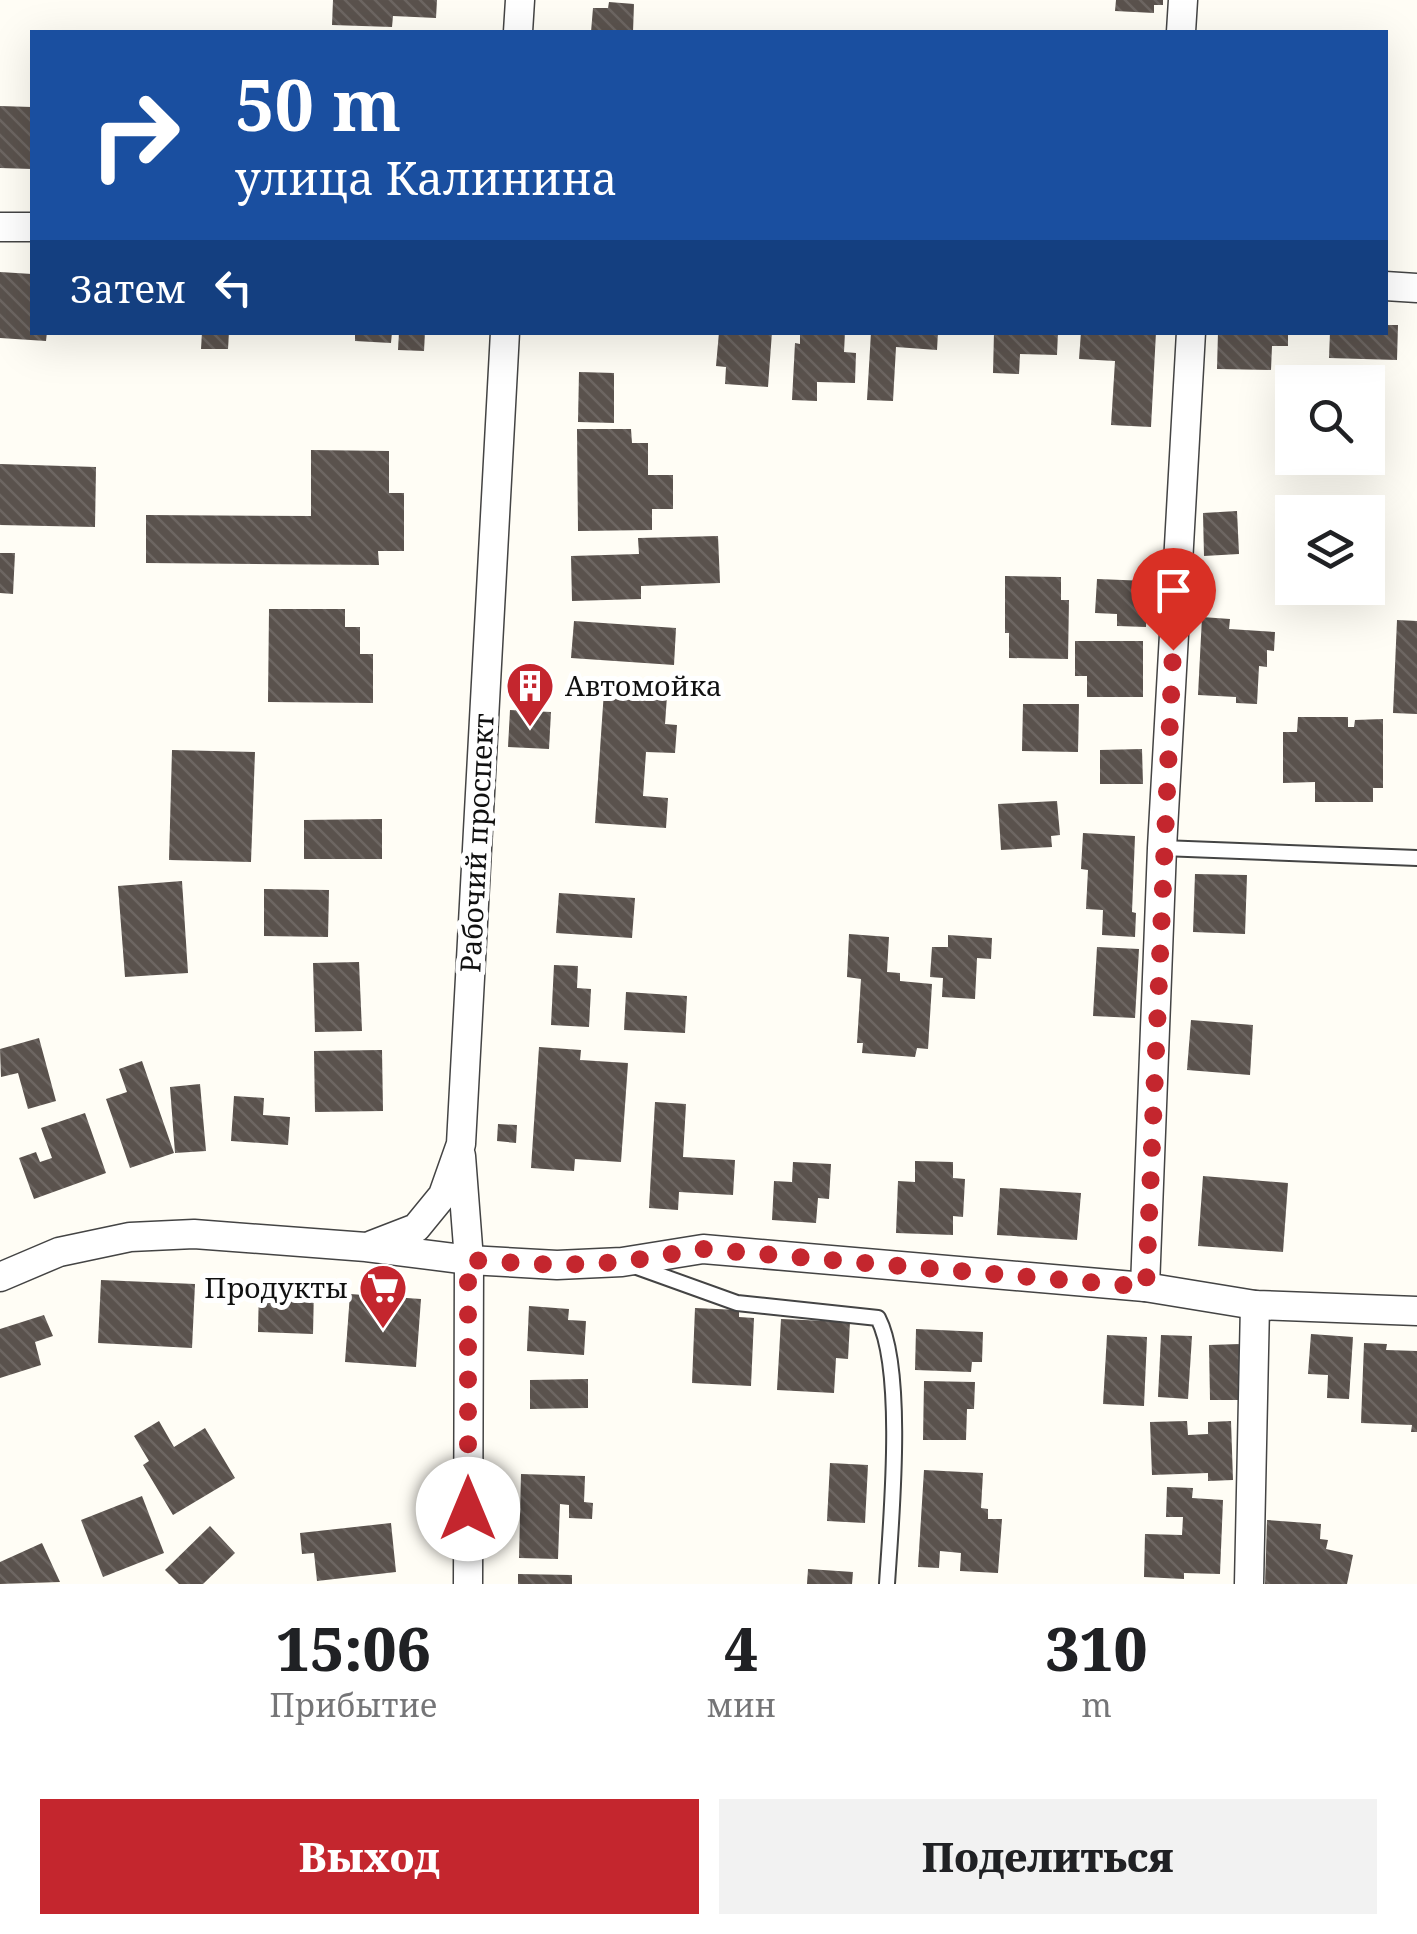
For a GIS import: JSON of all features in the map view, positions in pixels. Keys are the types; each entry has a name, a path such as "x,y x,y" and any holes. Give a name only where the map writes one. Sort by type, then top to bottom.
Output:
{"street":[{"path":"518,30 520,0"},
{"path":"1181,30 1183,0"},
{"path":"0,226 30,227"},
{"path":"1388,286 1417,288"},
{"name":"Рабочий проспект","path":"366,1248 416,1228 443,1195 460,1144 505,335"},
{"path":"1146,1287 1162,848 1191,335"},
{"path":"460,1144 468,1260 468,1584"},
{"path":"0,1277 59,1252 130,1237 194,1234 557,1265 622,1262 703,1249 1146,1287 1254,1305 1417,1311"},
{"path":"1249,1584 1254,1305"}],"lane":[{"path":"1162,848 1417,858"},
{"path":"622,1262 738,1303 878,1318 886,1335 893,1374 886,1584"}],"building":[{"path":"333,0 437,0 436,18 393,16 392,27 332,25"},
{"path":"1116,0 1163,0 1163,5 1154,5 1154,13 1115,11"},
{"path":"609,2 634,4 633,30 591,30 593,8 608,8"},
{"path":"0,106 30,107 30,169 0,168"},
{"path":"0,272 30,274 30,335 47,335 46,341 0,338"},
{"path":"1388,325 1398,325 1397,360 1329,358 1330,335 1388,335"},
{"path":"202,335 229,335 228,349 201,349"},
{"path":"355,335 392,335 391,343 355,341"},
{"path":"399,335 425,335 424,351 398,350"},
{"path":"719,335 772,335 768,387 725,384 726,367 716,366"},
{"path":"800,335 845,335 844,352 856,353 855,383 817,382 817,401 792,400 795,343 800,344"},
{"path":"871,335 938,335 937,350 896,347 893,401 867,400"},
{"path":"994,335 1058,335 1057,355 1020,354 1019,374 993,373"},
{"path":"1081,335 1156,335 1151,427 1111,425 1115,361 1079,359"},
{"path":"1218,335 1288,335 1288,346 1272,346 1271,370 1217,369"},
{"path":"579,372 614,373 614,423 578,422"},
{"path":"577,429 631,429 632,443 648,443 648,475 673,475 673,509 652,509 652,530 578,531"},
{"path":"311,450 389,451 389,493 404,493 404,551 378,551 379,565 146,563 146,515 311,516"},
{"path":"0,464 96,467 95,527 0,525"},
{"path":"1237,511 1239,554 1204,556 1203,513"},
{"path":"718,536 720,583 641,586 641,599 572,601 571,556 639,554 638,538"},
{"path":"0,553 15,553 13,594 0,593"},
{"path":"1005,576 1061,577 1061,600 1069,600 1068,659 1009,658"},
{"path":"1097,579 1148,581 1146,627 1117,626 1117,614 1095,613"},
{"path":"269,609 345,609 345,627 360,627 360,654 373,654 373,703 268,702"},
{"path":"1202,617 1230,619 1229,629 1275,632 1274,651 1267,650 1267,667 1259,666 1257,704 1236,703 1236,697 1198,695"},
{"path":"1397,620 1417,621 1417,714 1393,713"},
{"path":"574,621 676,628 674,665 571,658"},
{"path":"1075,641 1143,641 1143,697 1087,697 1087,676 1075,676"},
{"path":"604,691 667,696 665,724 677,725 675,753 646,752 643,796 668,798 666,828 595,823"},
{"path":"1023,704 1079,704 1078,752 1022,751"},
{"name":"Автомойка","path":"510,710 551,712 549,749 508,747"},
{"path":"1298,717 1348,717 1348,727 1354,727 1355,720 1383,719 1383,788 1373,788 1373,802 1315,802 1315,782 1283,783 1283,732 1297,732"},
{"path":"1142,749 1143,784 1100,784 1100,750"},
{"path":"172,750 255,752 251,862 169,860"},
{"path":"1057,801 1060,835 1051,836 1052,847 1001,850 998,804"},
{"path":"382,819 382,859 304,859 304,820"},
{"path":"1083,833 1135,836 1135,937 1102,935 1103,910 1086,909 1088,870 1081,869"},
{"path":"1195,874 1247,875 1245,934 1193,932"},
{"path":"182,881 188,973 125,977 118,886"},
{"path":"264,889 329,890 328,937 264,936"},
{"path":"559,893 635,898 632,938 556,933"},
{"path":"849,934 889,937 887,972 900,973 900,981 932,984 928,1049 917,1048 915,1057 862,1053 863,1043 857,1043 861,979 847,977"},
{"path":"948,935 992,938 991,959 977,958 975,999 942,997 943,978 930,977 932,947 948,947"},
{"path":"1097,947 1139,949 1135,1018 1093,1016"},
{"path":"359,962 362,1031 315,1032 313,963"},
{"path":"554,965 578,966 577,988 591,989 589,1027 551,1025"},
{"path":"626,992 687,996 685,1033 624,1030"},
{"path":"1191,1020 1253,1025 1250,1075 1187,1070"},
{"path":"39,1038 56,1101 28,1109 18,1073 1,1077 0,1049"},
{"path":"539,1047 581,1050 580,1060 628,1063 621,1162 575,1159 574,1171 531,1168"},
{"path":"382,1050 383,1111 315,1112 314,1051"},
{"path":"142,1061 174,1153 130,1168 106,1099 127,1092 119,1069"},
{"path":"200,1084 206,1151 175,1153 170,1087"},
{"path":"234,1096 264,1098 263,1115 290,1117 288,1145 231,1141"},
{"path":"655,1102 686,1104 683,1157 735,1160 733,1195 679,1192 678,1210 649,1208"},
{"path":"85,1113 106,1173 34,1199 19,1158 36,1152 40,1162 52,1158 41,1128"},
{"path":"498,1124 517,1125 516,1143 497,1141"},
{"path":"915,1161 953,1162 953,1178 965,1179 963,1217 953,1216 953,1235 896,1233 898,1181 915,1182"},
{"path":"793,1162 831,1164 829,1199 818,1198 816,1223 772,1220 774,1181 792,1182"},
{"path":"1203,1176 1288,1183 1283,1252 1198,1246"},
{"path":"1000,1188 1081,1193 1077,1240 997,1235"},
{"path":"101,1280 195,1284 192,1348 98,1343"},
{"path":"259,1286 314,1288 313,1334 258,1332"},
{"name":"Продукты","path":"350,1294 421,1299 416,1367 345,1362"},
{"path":"529,1306 569,1309 568,1320 586,1321 584,1355 527,1351"},
{"path":"695,1308 739,1310 739,1317 754,1318 751,1386 692,1383"},
{"path":"44,1315 53,1336 35,1342 41,1365 0,1378 0,1329"},
{"path":"781,1319 850,1322 848,1359 836,1358 834,1393 777,1390"},
{"path":"916,1329 983,1332 982,1362 972,1362 971,1372 915,1370"},
{"path":"1311,1334 1353,1337 1349,1399 1327,1398 1328,1375 1308,1374"},
{"path":"1107,1335 1147,1337 1144,1406 1103,1404"},
{"path":"1161,1335 1192,1336 1188,1399 1158,1397"},
{"path":"1364,1343 1387,1344 1386,1350 1417,1351 1417,1432 1411,1432 1412,1425 1361,1423"},
{"path":"1240,1344 1241,1400 1210,1400 1209,1345"},
{"path":"588,1379 588,1408 530,1409 530,1380"},
{"path":"924,1381 975,1382 974,1409 967,1409 966,1440 923,1440"},
{"path":"159,1421 174,1447 205,1428 235,1478 173,1515 143,1465 149,1461 134,1436"},
{"path":"1187,1421 1188,1435 1208,1434 1208,1422 1231,1421 1233,1480 1208,1481 1208,1473 1152,1475 1150,1422"},
{"path":"830,1463 868,1465 865,1523 827,1521"},
{"path":"924,1470 983,1473 981,1508 988,1509 988,1519 1002,1519 998,1573 960,1571 961,1553 940,1551 939,1568 918,1567"},
{"path":"521,1474 585,1476 584,1502 593,1503 592,1519 569,1518 569,1505 560,1504 558,1559 519,1558"},
{"path":"1167,1487 1193,1488 1192,1498 1223,1500 1220,1574 1184,1573 1184,1579 1144,1577 1145,1534 1182,1535 1183,1517 1166,1517"},
{"path":"142,1496 164,1553 103,1577 81,1520"},
{"path":"1267,1520 1321,1524 1320,1539 1328,1540 1326,1549 1353,1555 1347,1584 1265,1584"},
{"path":"391,1523 396,1572 317,1581 314,1553 302,1554 300,1533"},
{"path":"210,1526 235,1553 203,1584 179,1584 165,1570"},
{"path":"42,1543 60,1582 0,1584 0,1562"},
{"path":"808,1569 853,1572 852,1584 807,1584"},
{"path":"518,1574 572,1575 572,1584 518,1584"}],"place":[{"name":"Автомойка","path":"530,728"},
{"name":"Продукты","path":"383,1330"}],"route":[{"path":"468,1509 468,1260 557,1265 622,1262 703,1249 1146,1287 1173,650"}]}
